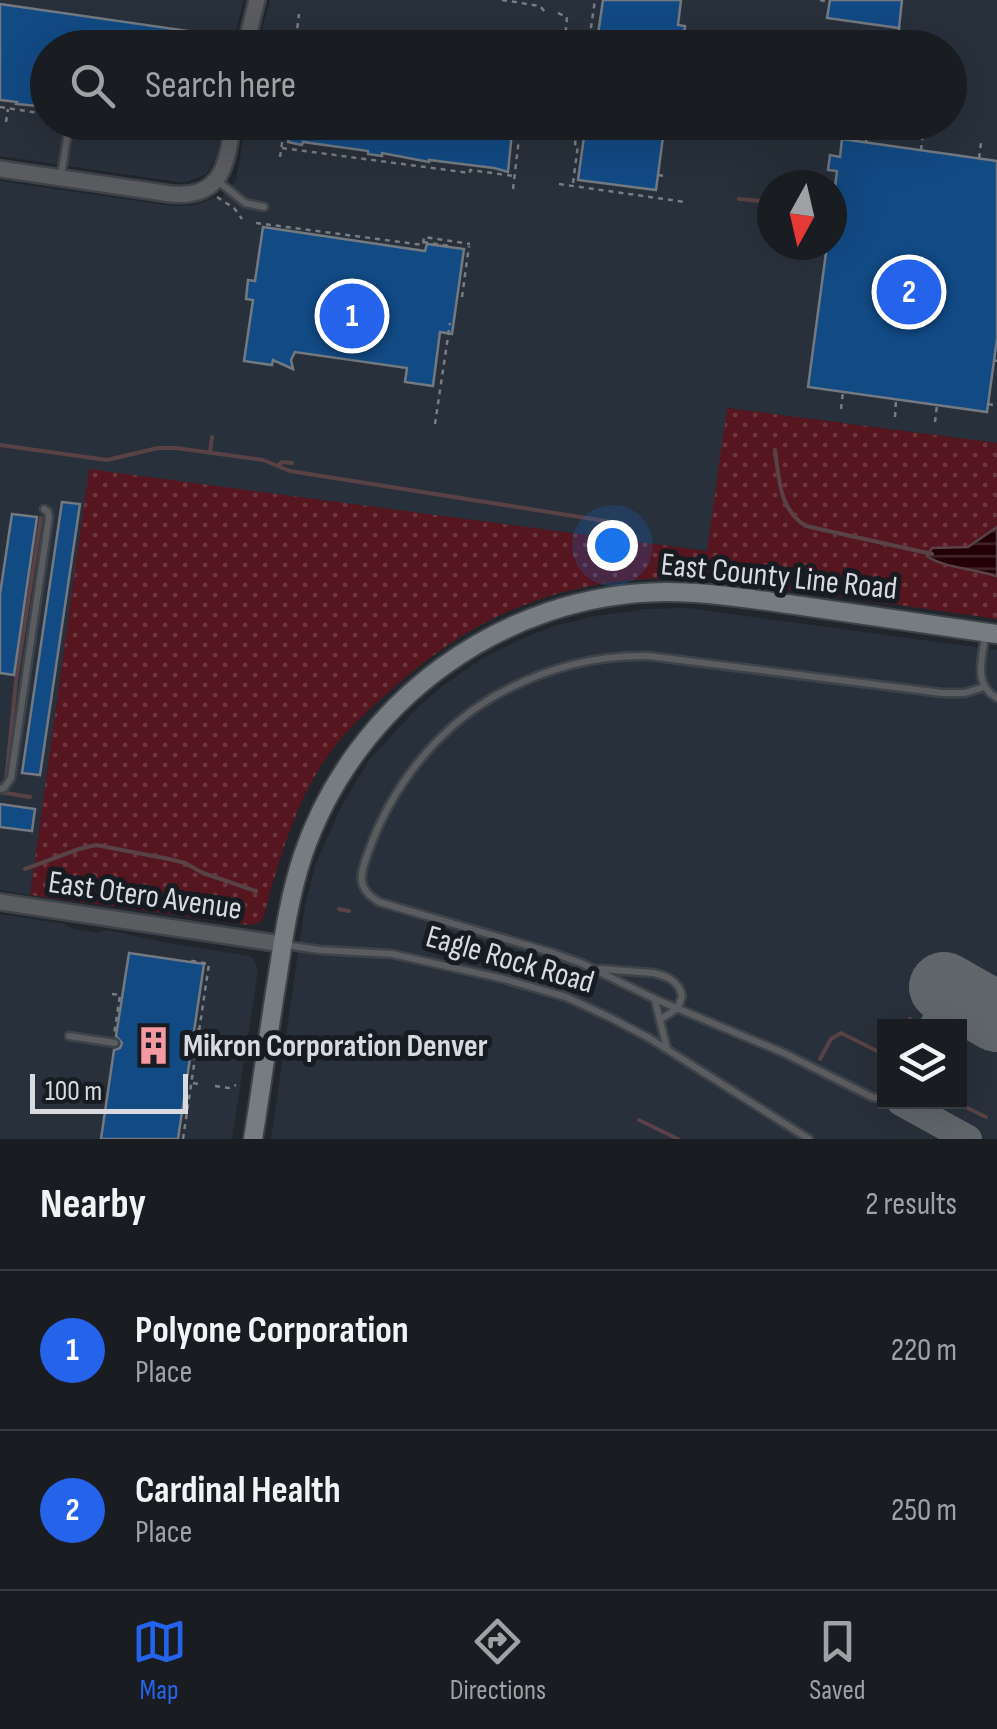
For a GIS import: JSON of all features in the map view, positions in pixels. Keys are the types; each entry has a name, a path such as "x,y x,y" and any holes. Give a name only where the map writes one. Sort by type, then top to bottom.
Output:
{"main road":[{"name":"East County Line Road","path":"254,1139 286,914 315,824 356,752 411,691 448,662 492,636 542,614 596,599 645,593 705,593 991,633"}],"street":[{"path":"248,30 257,0"},
{"path":"0,169 180,194 200,192 217,180 227,163 231,140"},
{"name":"East Otero Avenue","path":"0,902 282,944"}],"lane":[{"path":"61,178 67,140"},
{"path":"217,180 240,200 264,207"},
{"path":"0,790 11,778 49,517 44,510"},
{"path":"991,633 980,672 984,687 997,698"},
{"path":"877,1098 594,969 373,898 362,887 364,864 398,788 443,734 496,695 548,672 591,660 637,656 942,693 965,693 984,687"},
{"name":"Eagle Rock Road","path":"282,944 392,954 504,979 579,1003 667,1049 809,1139"},
{"path":"594,969 662,974 671,979 682,996 678,1008 661,1019"},
{"path":"655,999 667,1049"},
{"path":"69,1036 114,1043"}],"path":[{"path":"502,0 540,6 544,12"},
{"path":"591,30 595,0"},
{"path":"820,0 827,1"},
{"path":"297,30 299,14"},
{"path":"558,14 566,14 566,30"},
{"path":"6,122 12,102"},
{"path":"0,108 30,113"},
{"path":"280,157 282,140"},
{"path":"512,189 519,140"},
{"path":"572,186 577,173 578,140"},
{"path":"921,150 922,140"},
{"path":"980,158 982,143"},
{"path":"282,148 514,176"},
{"path":"421,167 422,161"},
{"path":"604,190 605,183"},
{"path":"559,184 685,202"},
{"path":"217,197 242,219"},
{"path":"256,223 405,245 422,246 424,236 450,244 464,242 469,244 462,296"},
{"path":"435,424 450,324"},
{"path":"438,348 446,350"},
{"path":"436,362 444,364"},
{"path":"842,409 844,392"},
{"path":"894,417 896,400"},
{"path":"988,404 997,406"},
{"path":"935,422 937,405"},
{"path":"183,1139 209,964 187,960"},
{"path":"112,994 120,995 114,1043"},
{"path":"193,1037 199,1029"},
{"path":"191,1083 202,1085"},
{"path":"215,1086 230,1088 236,1084"}],"shaded area":[{"path":"0,0 244,0 236,30 30,30 30,140 219,140 217,156 206,174 184,183 0,156"},
{"path":"270,0 997,0 997,443 728,408 708,551 90,470 30,895 0,890 0,181 173,206 220,199 236,180 243,140 967,140 967,30 262,30"},
{"path":"727,408 997,443 997,619 707,578 617,582 537,600 462,636 427,660 352,726 326,758 300,805 259,923 249,925 30,895 89,469 707,551"},
{"path":"997,527 997,576 950,566 927,556 932,548 968,547"},
{"path":"687,608 997,650 997,1139 271,1139 305,905 315,866 340,809 370,759 419,706 480,660 551,627 591,617"},
{"path":"0,914 96,933 108,930 254,959 258,971 232,1139 0,1139"}],"building":[{"path":"603,0 681,0 678,25 685,26 684,30 599,30"},
{"path":"830,0 902,0 899,28 827,18"},
{"path":"0,4 181,30 30,30 30,105 0,100"},
{"path":"288,140 511,140 508,172"},
{"path":"584,140 663,140 656,190 578,180"},
{"path":"842,140 849,140 997,161 997,339 987,412 808,387 825,260 847,260 847,170 828,170 830,155 840,157"},
{"path":"263,227 425,251 427,244 464,249 452,334 440,332 433,386 405,382 407,368 295,352 291,360 293,369 273,360 272,365 244,361 253,300 246,299 248,280 255,281"},
{"path":"62,502 80,504 40,775 22,773"},
{"path":"12,514 37,517 14,675 0,673 0,594"},
{"path":"0,804 35,809 32,831 0,827"},
{"name":"Mikron Corporation Denver","path":"129,953 204,964 178,1139 101,1139 114,1050 122,1043 116,1036"}],"waterway":[{"path":"739,199 757,201"},
{"path":"210,452 212,437"},
{"path":"0,445 107,460 158,448 176,448 263,460 290,471 618,523"},
{"path":"775,450 785,502 806,526 932,554"},
{"path":"279,465 292,463"},
{"path":"6,781 16,681 41,518"},
{"path":"0,792 30,797"},
{"path":"25,869 96,845 185,863 256,891"},
{"path":"339,909 349,911"},
{"path":"820,1059 831,1039 841,1033 877,1051"},
{"path":"967,1108 986,1117"},
{"path":"639,1120 678,1139"}],"taxiway":[{"path":"937,1019 952,992"},
{"path":"914,1109 968,1139"}],"runway":[{"path":"944,987 997,1017"}],"place":[{"name":"Cardinal Health","path":"909,292"},
{"name":"Polyone Corporation","path":"352,316"},
{"name":"Mikron Corporation Denver","path":"153,1046"}]}
